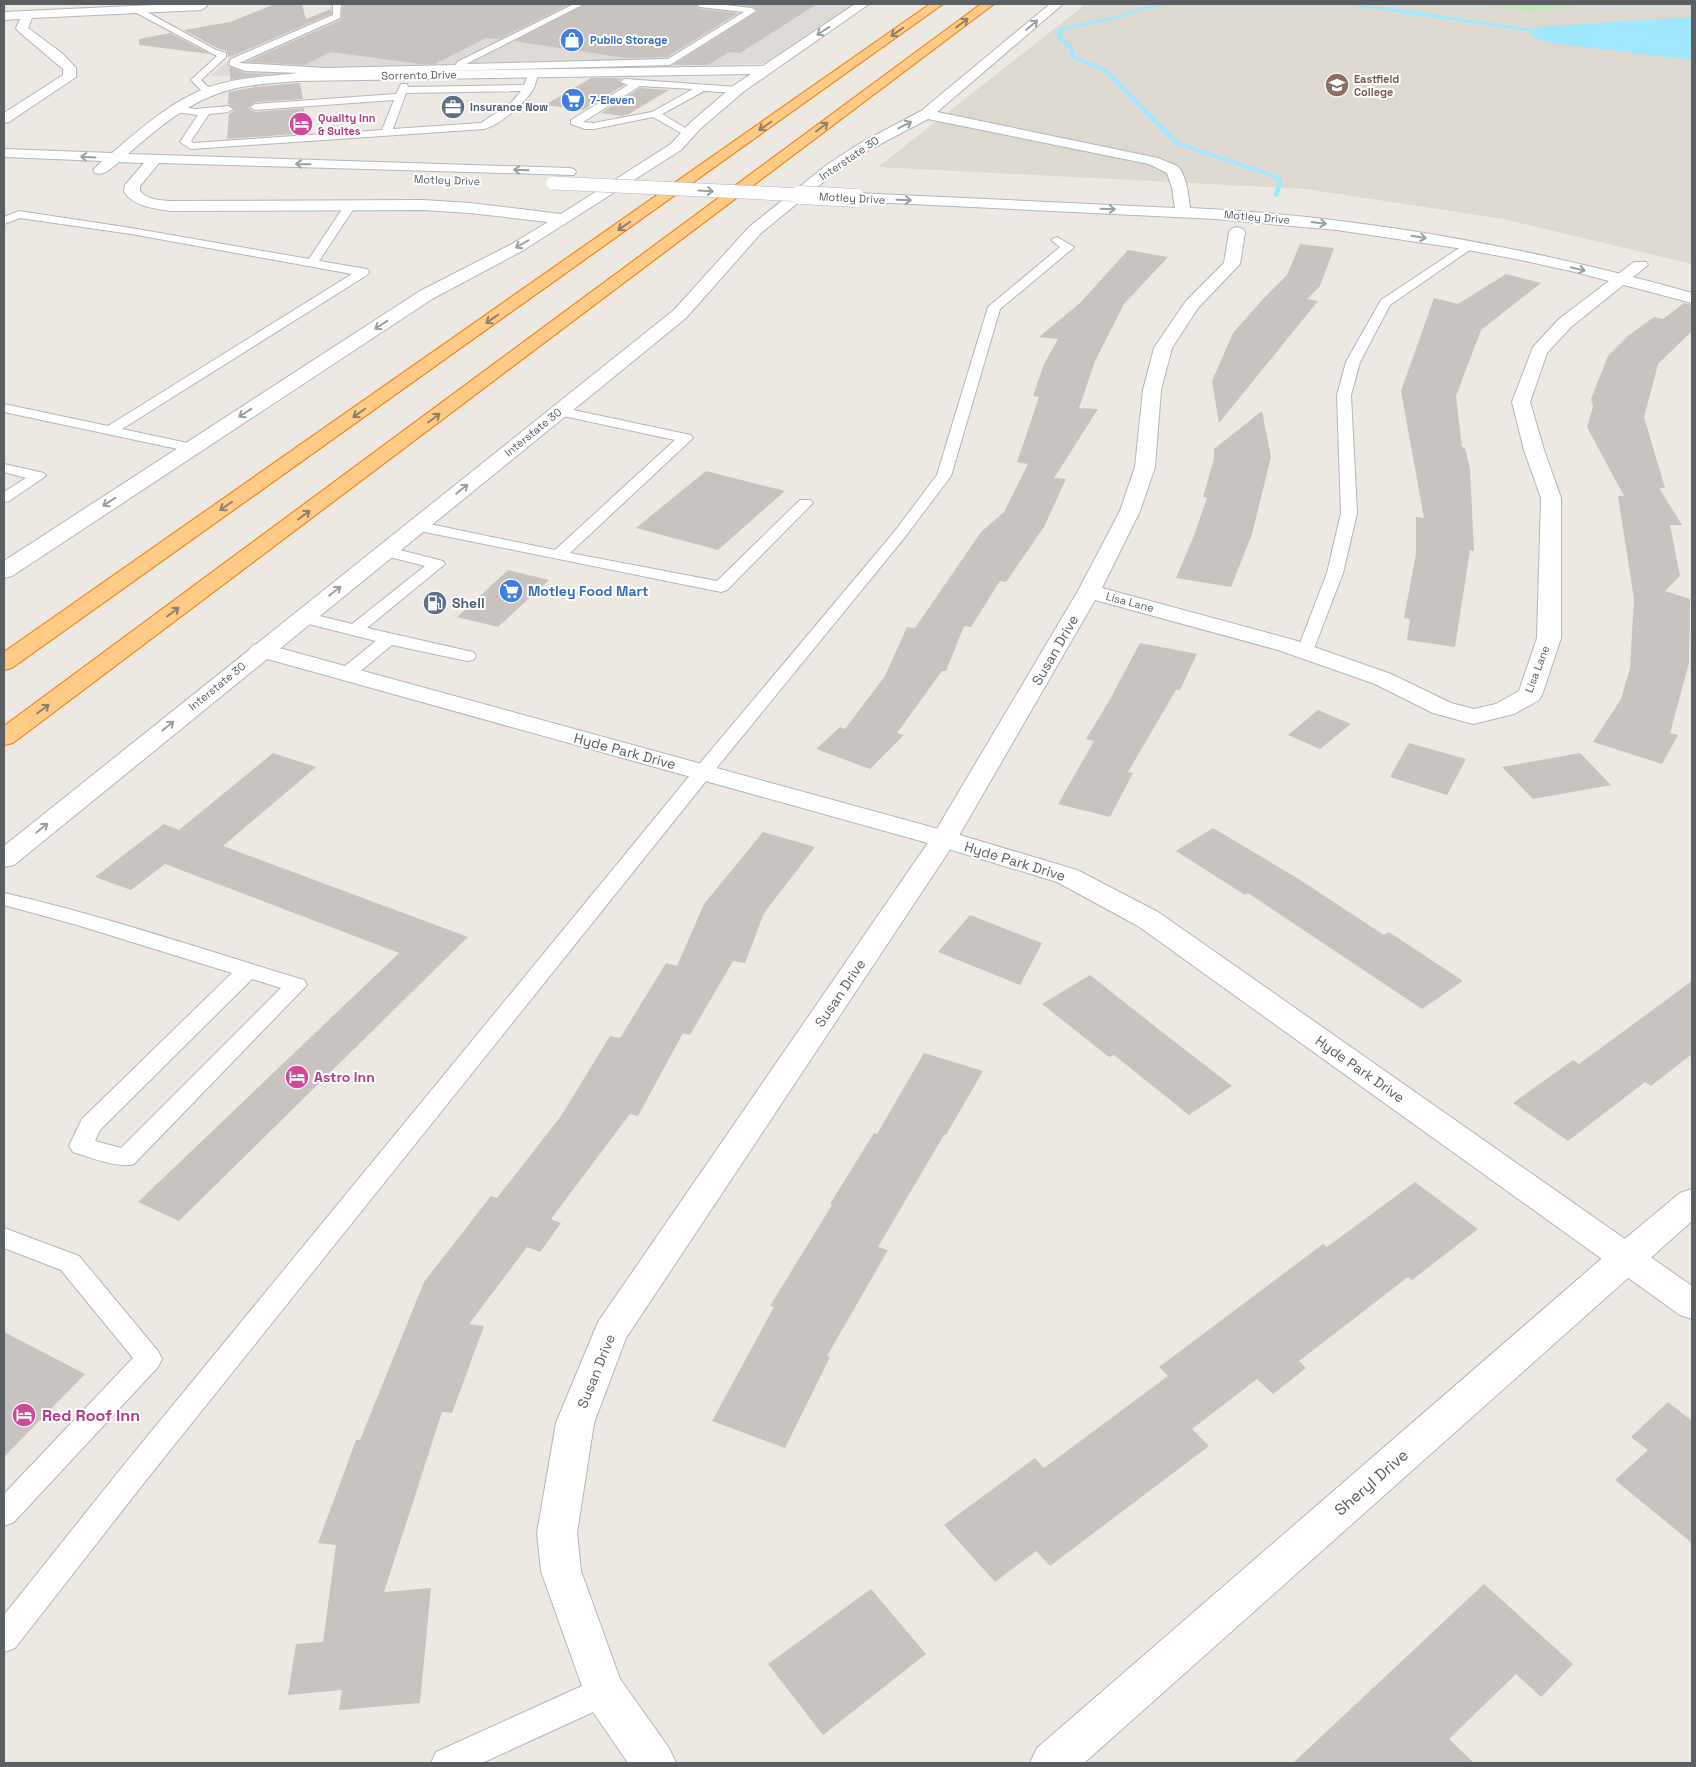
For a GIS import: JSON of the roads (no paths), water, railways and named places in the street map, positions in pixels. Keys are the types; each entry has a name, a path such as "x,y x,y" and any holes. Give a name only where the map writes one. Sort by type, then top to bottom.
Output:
{"highway":[{"path":"4,663 936,4"},
{"path":"4,738 988,4"}],"main road":[{"path":"4,571 426,295 516,248 564,220 676,146 737,90 863,4"},
{"name":"Interstate 30","path":"4,859 680,314 755,230 833,167 864,147 926,114 1057,4"},
{"path":"4,16 201,6"},
{"path":"4,119 69,77 70,68 61,57 31,39 22,28 27,15"},
{"name":"Sorrento Drive","path":"100,170 176,109 214,90 244,82 302,73 408,75 450,71 624,72 671,67 698,71 765,70"},
{"path":"12,97 37,98"},
{"path":"926,114 1153,161 1173,170 1177,177 1182,206"},
{"name":"Motley Drive","path":"4,153 154,160 433,166 569,172 869,186 1182,206 1370,229 1635,268 1692,298"},
{"path":"154,160 142,172 133,186 132,192 137,198 150,203 190,206 423,205 470,208 564,220"},
{"path":"4,166 221,176"},
{"name":"Motley Drive","path":"298,178 394,178 553,183 856,198 1182,206 1275,204"},
{"name":"Susan Drive","path":"654,1763 604,1691 561,1571 557,1533 575,1423 611,1332 944,839 1089,591 1130,511 1145,467 1152,390 1163,348 1192,305 1232,264 1237,232"},
{"name":"Lisa Lane","path":"1089,591 1305,651 1383,679 1442,708 1473,717 1505,710 1530,695 1549,638 1551,498 1534,450 1521,402 1539,351 1564,323 1635,268"},
{"name":"Hyde Park Drive","path":"261,650 944,839 1067,876 1148,918 1692,1305"},
{"name":"Sheryl Drive","path":"1052,1763 1626,1257 1692,1202"}],"lane":[{"path":"338,4 337,16 234,61 234,65 245,68 302,73 450,71 580,4"},
{"path":"176,109 204,113 185,142 191,146 387,131 401,133 484,126 522,100 539,71 671,67 752,11 700,4"},
{"path":"136,10 223,55"},
{"path":"214,90 204,88 196,80 223,55 236,52 322,14"},
{"path":"698,71 702,88"},
{"path":"624,72 625,83 737,90"},
{"path":"387,131 408,75"},
{"path":"638,84 575,122 585,126 604,125 655,114 702,88"},
{"path":"255,107 401,94 529,88"},
{"path":"194,112 228,109"},
{"path":"655,114 688,134"},
{"path":"312,263 350,205"},
{"path":"4,221 19,214 364,272 109,431"},
{"path":"4,1638 143,1462 703,772 900,534 944,476 994,306 1068,247 1056,240"},
{"path":"1305,651 1335,572 1349,512 1344,395 1354,362 1385,303 1470,245"},
{"path":"4,408 192,448"},
{"path":"558,555 686,438 559,411"},
{"path":"4,468 38,476 4,498"},
{"path":"415,526 721,586 805,502"},
{"path":"354,630 438,564 384,551"},
{"path":"303,617 389,639 467,656"},
{"path":"346,674 389,639"},
{"path":"4,898 83,920 248,970 296,985 126,1158 81,1146 90,1125 248,970"},
{"path":"4,1238 70,1262 149,1359 4,1513"},
{"path":"447,1763 604,1691"}],"water":[{"path":"1692,17 1692,60 1551,43 1533,37 1531,32 1539,27"}],"waterway":[{"path":"1174,4 1144,8 1118,17 1061,29 1059,37 1070,46 1074,57 1106,71 1177,143 1272,175 1281,181 1276,196"},
{"path":"1342,4 1400,10 1535,30"}],"place":[{"name":"Public Storage","path":"572,40"},
{"name":"Eastfield College","path":"1337,85"},
{"name":"7-Eleven","path":"573,100"},
{"name":"Insurance Now","path":"453,107"},
{"name":"Quality Inn & Suites","path":"301,124"},
{"name":"Motley Food Mart","path":"511,591"},
{"name":"Shell","path":"435,603"},
{"name":"Astro Inn","path":"297,1077"},
{"name":"Red Roof Inn","path":"24,1415"}]}
